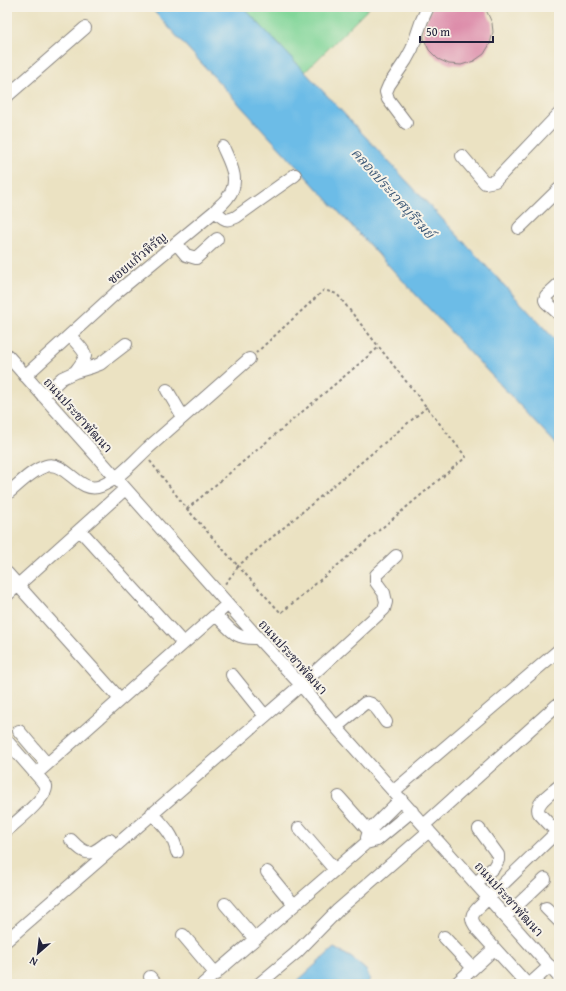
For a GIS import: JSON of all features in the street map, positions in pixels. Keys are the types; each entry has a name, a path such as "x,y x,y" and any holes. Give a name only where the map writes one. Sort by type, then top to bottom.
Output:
{"street":[{"path":"406,123 388,99 386,92 412,49 428,7"},
{"path":"7,96 85,28"},
{"path":"462,156 485,183 495,181 559,114"},
{"name":"ซอยแก้วหิรัญ","path":"25,376 118,292 215,211 228,198 234,187 234,178 223,147"},
{"path":"215,211 224,219 228,220 236,217 295,174"},
{"path":"519,228 559,189"},
{"path":"176,243 186,255 196,258 217,239"},
{"path":"559,284 546,296 545,300 559,314"},
{"path":"70,335 84,351 85,355 75,372"},
{"path":"43,396 62,378 100,364 126,344"},
{"name":"ถนนประชาพัฒนา","path":"7,355 559,977"},
{"path":"7,494 37,470 48,465 59,467 80,483 92,488 100,487 116,478 143,452 249,359"},
{"path":"167,390 183,417"},
{"path":"7,595 126,489"},
{"path":"80,530 183,644"},
{"path":"7,940 384,609 386,602 384,593 376,582 376,575 396,556"},
{"path":"7,573 120,699"},
{"path":"36,774 228,604"},
{"path":"216,615 234,634 242,638 258,638"},
{"path":"371,838 398,795 559,650"},
{"path":"232,675 261,710"},
{"path":"71,840 79,848 88,853 98,850 261,710 299,683"},
{"path":"336,726 365,703 369,702 386,722"},
{"path":"259,984 296,953 324,923 557,705"},
{"path":"19,731 47,764"},
{"path":"7,741 46,786 45,792 36,804 7,830"},
{"path":"550,966 528,984 477,929 473,922 473,914 488,897 558,831 539,813 538,807 540,803 559,786"},
{"path":"339,797 371,838"},
{"path":"204,984 371,838 412,811"},
{"path":"152,814 170,834 176,845 177,852"},
{"path":"299,828 335,870"},
{"path":"476,883 494,867 498,860 498,855 478,829"},
{"path":"267,872 294,905"},
{"path":"506,916 545,879"},
{"path":"225,904 255,939"},
{"path":"546,908 559,921"},
{"path":"183,935 216,974"},
{"path":"444,937 473,968"},
{"path":"456,984 494,949"}],"path":[{"path":"143,452 187,509 281,613 466,457 337,294 324,290 249,359"},
{"path":"187,509 379,347"},
{"path":"218,593 238,566 427,407"}],"green space":[{"path":"243,7 370,7 305,72"}],"water":[{"name":"คลองประเวศบุรีรมย์","path":"150,7 243,7 559,344 559,447 354,228"},
{"path":"334,948 352,958 367,971 370,980 366,984 294,984"}],"building":[{"path":"432,7 483,7 492,23 493,32 490,44 484,54 474,61 461,65 449,64 438,59 429,50 424,39 423,29"}]}
